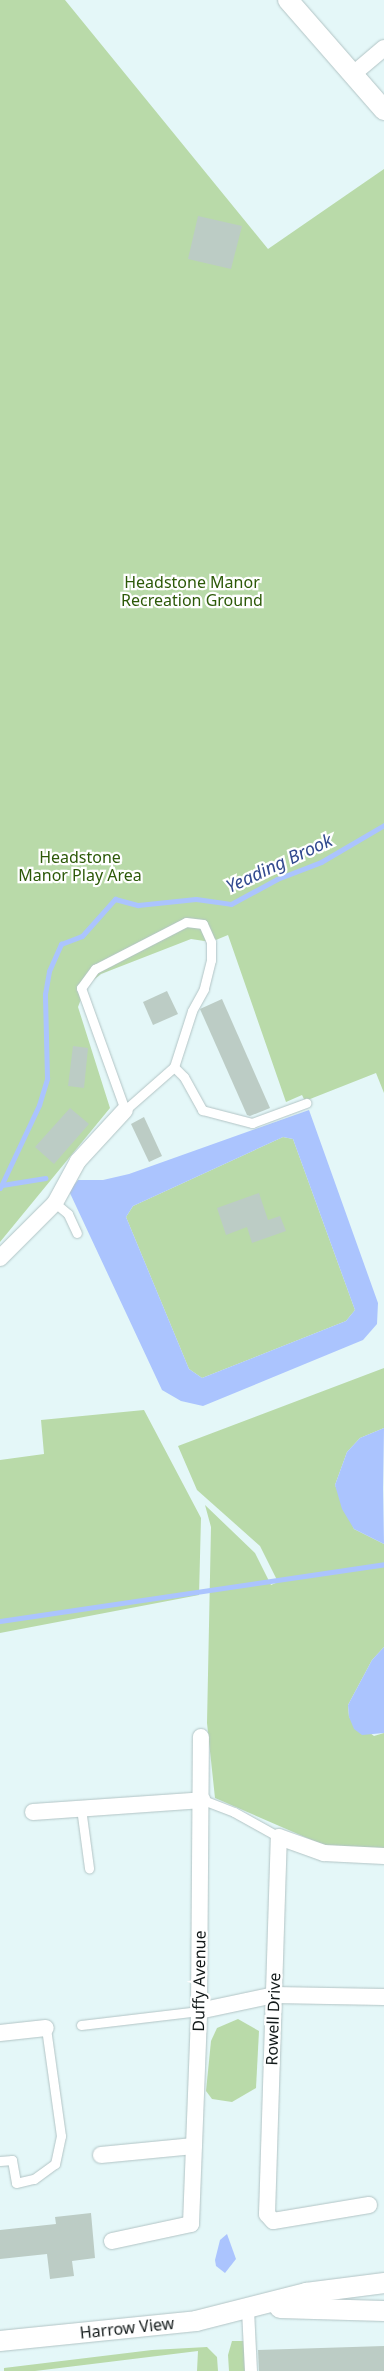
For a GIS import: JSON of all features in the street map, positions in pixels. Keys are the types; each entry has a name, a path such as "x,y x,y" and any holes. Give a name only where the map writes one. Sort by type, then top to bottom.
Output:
{"street":[{"path":"288,0 384,110"},
{"path":"352,75 384,48"},
{"path":"0,1258 55,1203 78,1160 125,1110"},
{"name":"Duffy Avenue","path":"112,2241 191,2224 199,2011 203,1800 201,1737"},
{"path":"33,1812 203,1800"},
{"path":"279,1837 324,1853 384,1856"},
{"name":"Rowell Drive","path":"279,1837 267,2214 273,2221 369,2205"},
{"path":"199,2011 274,1994 384,1996"},
{"path":"0,2033 46,2028"},
{"path":"101,2155 194,2146"},
{"name":"Harrow View","path":"0,2341 196,2321 250,2309 306,2292 384,2283"},
{"name":"Harrow View","path":"250,2309 304,2307 384,2311"},
{"path":"250,2309 251,2371"}],"lane":[{"path":"192,922 204,924 211,942 211,960 204,989 192,1011 174,1067 125,1110 80,988 95,970 192,922"},
{"path":"174,1067 184,1077 202,1110 252,1124 306,1103"},
{"path":"55,1203 68,1214 77,1233"},
{"path":"203,1800 234,1812 279,1837"},
{"path":"81,1808 89,1868"},
{"path":"81,2025 199,2011"},
{"path":"0,2161 12,2160 16,2183 34,2179 55,2164 62,2136 46,2028"}],"green space":[{"name":"Headstone Manor Recreation Ground","path":"0,0 65,0 268,249 384,169 384,1093 376,1073 305,1101 302,1095 286,1102 228,935 211,942 191,939 101,974 86,986 78,1007 110,1108 0,1242"},
{"path":"283,1137 293,1139 355,1310 346,1321 202,1378 189,1369 126,1217 133,1206"},
{"path":"384,1368 384,1428 360,1438 347,1452 335,1485 354,1529 384,1544 384,1647 372,1660 348,1705 349,1717 374,1736 384,1733 384,1850 330,1848 215,1798 207,1723 211,1527 205,1505 255,1553 271,1585 278,1582 260,1546 197,1490 178,1446"},
{"path":"144,1410 201,1518 199,1595 0,1633 0,1460 44,1454 41,1420"},
{"path":"238,2019 259,2031 256,2088 232,2102 212,2099 206,2091 211,2041 217,2028"},
{"path":"232,2341 244,2341 246,2371 229,2371 228,2355"},
{"path":"207,2347 217,2357 218,2371 197,2371 198,2351 35,2371 4,2371 4,2368 152,2350"}],"water":[{"path":"309,1110 378,1303 377,1324 363,1340 203,1406 181,1401 162,1390 69,1191 78,1180 103,1180 129,1174","holes":["283,1137 293,1139 355,1310 346,1321 202,1378 189,1369 126,1217 133,1206"]},
{"path":"384,1428 384,1544 354,1529 342,1509 335,1485 347,1452 360,1438"},
{"path":"384,1647 384,1733 362,1735 354,1729 349,1717 348,1705 372,1660"},
{"path":"227,2234 236,2259 225,2273 216,2266 215,2260 220,2240"}],"building":[{"path":"198,216 242,226 231,269 188,259"},
{"path":"167,991 178,1014 153,1025 143,1002"},
{"path":"222,999 270,1108 250,1116 247,1115 200,1009"},
{"path":"73,1046 88,1048 84,1088 68,1086"},
{"path":"70,1108 89,1124 54,1164 35,1147"},
{"path":"144,1117 162,1156 149,1162 131,1124"},
{"path":"259,1193 268,1220 280,1216 286,1231 252,1243 247,1227 226,1235 217,1208"},
{"path":"91,2213 95,2258 72,2261 74,2276 50,2279 47,2254 0,2259 0,2230 56,2224 55,2217"},
{"path":"384,2346 384,2371 259,2371 258,2350"}],"waterway":[{"name":"Yeading Brook","path":"0,1188 39,1105 47,1078 45,994 49,971 61,944 82,936 115,899 138,905 196,899 231,904 277,879 321,862 384,825"},
{"name":"Yeading Brook","path":"2,1185 45,1178"},
{"path":"0,1621 384,1564"}],"park label":[{"name":"Headstone Manor Play Area","path":"80,866"}]}
